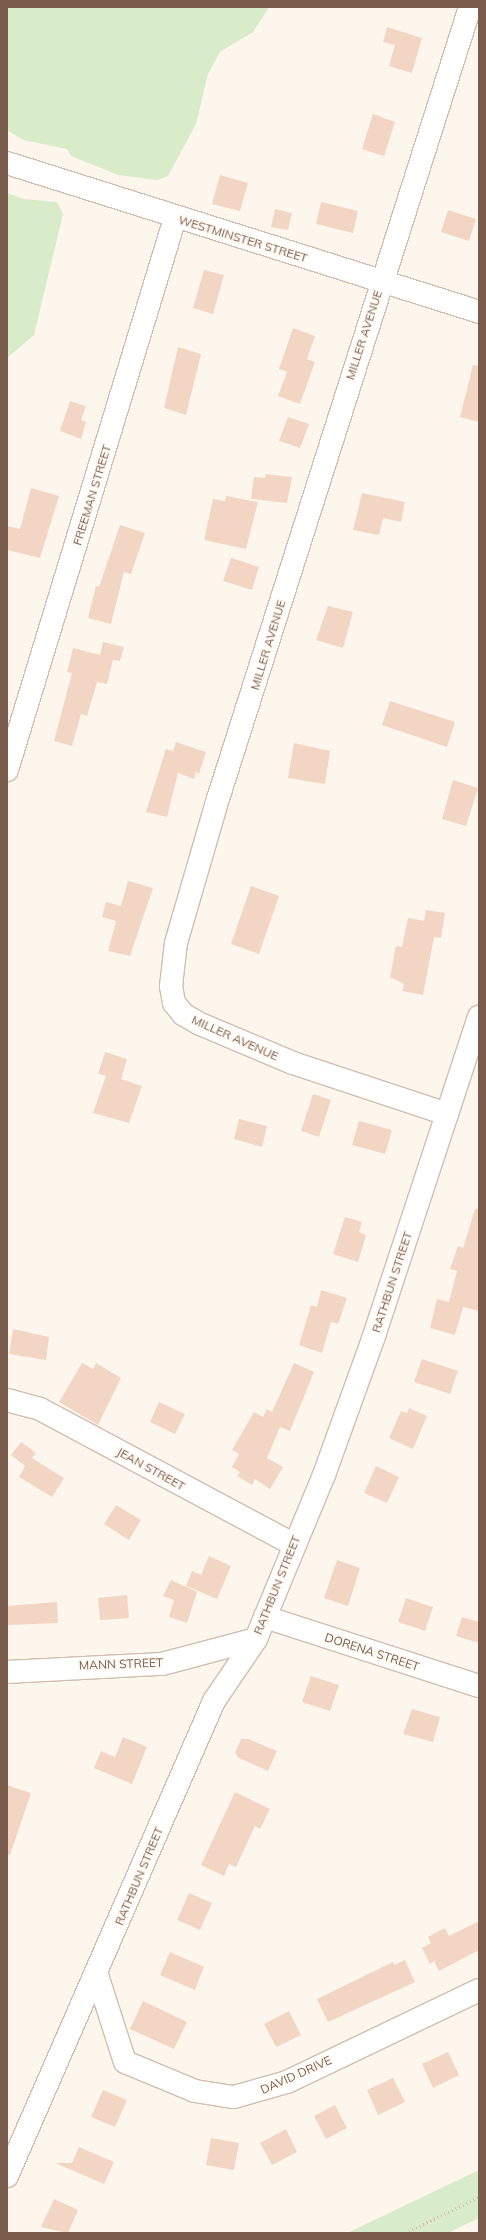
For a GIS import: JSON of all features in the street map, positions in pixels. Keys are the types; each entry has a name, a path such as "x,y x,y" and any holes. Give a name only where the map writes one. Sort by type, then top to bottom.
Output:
{"street":[{"name":"MILLER AVENUE","path":"447,1114 293,1063 200,1024 183,1014 174,1003 171,986 176,943 188,896 382,280 470,7"},
{"name":"WESTMINSTER STREET","path":"7,164 175,218 382,280 479,312"},
{"name":"FREEMAN STREET","path":"7,770 175,218"},
{"name":"RATHBUN STREET","path":"7,2176 97,1974 214,1701 256,1639 293,1544 324,1475 374,1336 479,1017"},
{"name":"JEAN STREET","path":"7,1400 40,1409 293,1544"},
{"name":"DORENA STREET","path":"265,1618 479,1686"},
{"name":"MANN STREET","path":"7,1672 162,1664 256,1639"},
{"name":"DAVID DRIVE","path":"97,1974 125,2062 195,2091 234,2097 287,2082 479,1990"}],"path":[{"path":"405,2233 479,2197"}],"green space":[{"path":"7,7 269,7 253,32 220,52 208,74 196,124 168,176 157,180 118,175 71,156 67,149 23,140 7,130"},
{"path":"7,193 24,199 57,202 63,214 34,335 7,358"},
{"path":"479,2170 479,2218 448,2233 347,2233"}],"building":[{"path":"387,27 422,38 412,73 389,66 395,45 383,42"},
{"path":"373,114 395,122 384,156 362,149"},
{"path":"220,175 248,183 240,211 212,204"},
{"path":"321,202 358,211 353,233 316,224"},
{"path":"275,209 292,213 288,230 271,227"},
{"path":"448,210 476,219 469,241 441,232"},
{"path":"204,270 224,275 213,314 193,308"},
{"path":"293,328 315,336 307,359 315,362 300,404 278,396 287,372 279,369"},
{"path":"178,347 201,354 186,415 164,408"},
{"path":"473,365 479,366 479,422 460,417"},
{"path":"70,401 86,406 81,420 86,422 81,439 60,431"},
{"path":"288,417 309,424 300,448 279,441"},
{"path":"266,474 292,477 287,503 251,499 254,477 265,478"},
{"path":"31,488 59,496 40,558 7,550 7,526 20,529"},
{"path":"362,493 405,502 401,522 383,518 379,535 353,530"},
{"path":"226,496 258,502 246,549 204,540 213,499 225,501"},
{"path":"120,525 145,533 131,574 124,572 111,624 88,618 96,586 99,587"},
{"path":"231,558 259,567 252,590 223,581"},
{"path":"328,606 353,612 343,648 316,640"},
{"path":"103,642 124,647 120,661 113,660 107,684 97,682 87,716 81,714 72,746 54,741 72,673 67,672 73,648 100,655"},
{"path":"390,701 455,722 447,747 382,725"},
{"path":"176,742 206,752 199,774 196,772 194,779 178,773 167,817 146,812 166,749 173,751"},
{"path":"294,743 330,751 325,784 288,778"},
{"path":"453,780 478,788 466,826 442,819"},
{"path":"128,881 153,888 130,956 108,951 116,921 102,917 106,902 121,906"},
{"path":"251,886 279,896 259,954 231,944"},
{"path":"426,910 445,913 441,938 434,937 423,995 402,991 404,984 390,977 396,946 402,947 408,918 424,921"},
{"path":"105,1052 127,1059 121,1079 142,1086 129,1123 93,1113 106,1076 98,1074"},
{"path":"313,1094 331,1100 319,1137 301,1131"},
{"path":"239,1119 267,1126 262,1147 234,1139"},
{"path":"359,1121 392,1130 385,1154 352,1145"},
{"path":"475,1209 479,1209 479,1311 463,1307 455,1335 430,1328 437,1299 449,1302 457,1271 450,1269 458,1246 463,1248"},
{"path":"345,1217 362,1222 359,1232 366,1235 358,1262 333,1254"},
{"path":"321,1290 347,1298 338,1324 331,1322 322,1353 299,1345 311,1305 317,1307"},
{"path":"13,1329 49,1337 46,1360 9,1354"},
{"path":"422,1359 458,1371 450,1394 414,1382"},
{"path":"82,1363 93,1369 96,1363 121,1378 98,1425 59,1402"},
{"path":"294,1363 314,1372 290,1431 280,1427 267,1458 283,1467 270,1489 255,1479 252,1485 237,1476 240,1472 232,1467 239,1454 232,1450 254,1412 263,1417 267,1409 272,1412"},
{"path":"159,1402 185,1414 175,1434 150,1422"},
{"path":"409,1408 427,1416 413,1449 389,1438 401,1411 407,1413"},
{"path":"21,1442 36,1453 32,1458 64,1478 52,1497 19,1477 25,1466 11,1455"},
{"path":"376,1466 399,1477 387,1503 364,1493"},
{"path":"116,1505 141,1520 129,1540 104,1524"},
{"path":"209,1556 231,1566 217,1599 186,1586 192,1571 201,1575"},
{"path":"337,1560 360,1568 348,1606 324,1598"},
{"path":"171,1580 197,1592 187,1623 169,1617 174,1600 163,1596"},
{"path":"127,1595 129,1618 100,1620 98,1598"},
{"path":"406,1598 433,1607 425,1631 398,1622"},
{"path":"57,1602 58,1623 7,1625 7,1606"},
{"path":"462,1617 479,1622 479,1643 456,1636"},
{"path":"311,1676 339,1685 330,1711 302,1702"},
{"path":"412,1709 440,1717 433,1742 403,1734"},
{"path":"123,1737 147,1747 132,1784 94,1768 101,1751 115,1757"},
{"path":"241,1739 248,1739 277,1751 268,1771 239,1758 235,1753"},
{"path":"7,1785 31,1793 10,1855 7,1855"},
{"path":"235,1792 270,1809 260,1829 255,1826 236,1867 229,1864 224,1876 201,1865"},
{"path":"189,1893 212,1903 200,1930 177,1920"},
{"path":"479,1921 479,1950 439,1971 434,1961 430,1964 422,1948 431,1943 428,1937 445,1928 449,1936"},
{"path":"170,1952 204,1967 195,1990 160,1975"},
{"path":"405,1960 415,1982 328,2022 317,1999 393,1962 394,1965"},
{"path":"143,2001 187,2022 174,2049 130,2029"},
{"path":"289,2011 301,2035 276,2047 264,2024"},
{"path":"448,2052 459,2075 433,2088 422,2064"},
{"path":"393,2078 405,2102 378,2115 367,2090"},
{"path":"103,2090 127,2100 115,2127 91,2117"},
{"path":"335,2105 347,2128 326,2139 314,2116"},
{"path":"286,2129 297,2152 272,2165 260,2143"},
{"path":"211,2138 239,2143 234,2170 206,2165"},
{"path":"79,2147 114,2162 104,2184 55,2163 72,2163"},
{"path":"54,2199 78,2210 68,2233 41,2227"}]}
